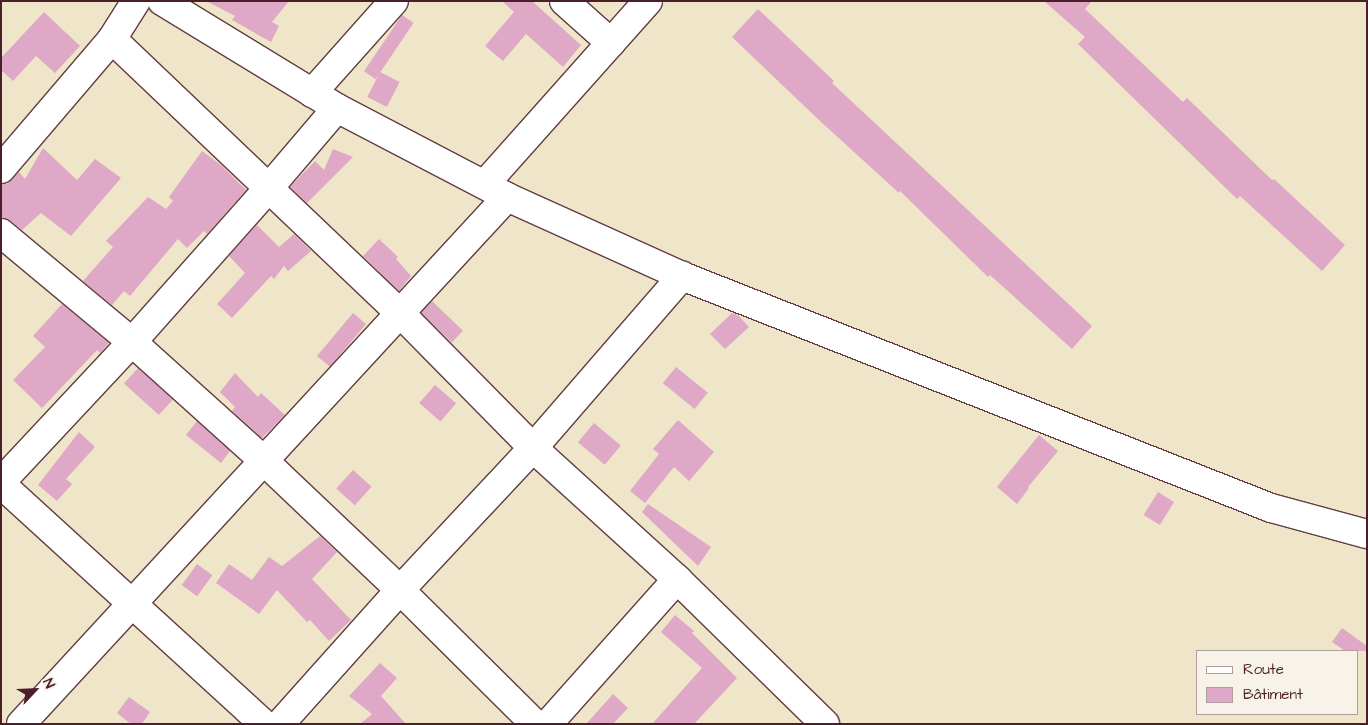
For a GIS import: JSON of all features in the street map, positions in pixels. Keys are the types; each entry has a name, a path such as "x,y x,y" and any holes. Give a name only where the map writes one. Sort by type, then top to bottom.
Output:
{"street":[{"path":"1,168 112,39 136,1"},
{"path":"162,1 337,108 496,191 682,276 1271,508 1367,534"},
{"path":"312,93 394,1"},
{"path":"564,1 611,43"},
{"path":"21,724 262,460 401,314 611,43 648,1"},
{"path":"112,39 401,314 533,448 677,579 825,724"},
{"path":"264,724 1,483 132,342 337,108"},
{"path":"1,233 132,342 262,460 400,590 536,724"},
{"path":"280,724 400,590 533,448 682,276"},
{"path":"548,724 677,579"}],"building":[{"path":"206,1 289,1 272,22 279,26 271,42 232,20 235,16"},
{"path":"502,1 532,1 581,45 563,67 526,34 503,61 485,46 514,12"},
{"path":"1044,1 1092,1 1085,9 1183,102 1187,98 1272,180 1274,179 1345,245 1322,271 1240,196 1237,199 1078,44 1085,37"},
{"path":"758,9 834,81 832,83 1092,326 1072,349 990,275 988,277 900,191 899,193 820,121 732,37"},
{"path":"44,12 80,46 55,73 36,56 13,81 1,70 1,58"},
{"path":"402,15 414,23 376,79 364,71"},
{"path":"380,72 400,82 387,107 367,97"},
{"path":"43,148 77,180 95,159 121,178 71,236 41,213 22,230 11,221 1,218 1,184 7,184 19,172 25,179"},
{"path":"333,149 353,157 307,203 290,187 315,161 324,170"},
{"path":"202,151 221,165 246,190 207,234 204,231 187,248 178,239 130,296 124,291 112,305 83,281 113,247 106,241 148,197 166,209 173,201 169,197"},
{"path":"257,225 279,247 294,234 311,251 288,271 284,266 274,279 271,276 232,318 217,304 245,273 229,256"},
{"path":"379,239 398,257 396,259 411,276 399,291 363,256"},
{"path":"432,301 463,331 452,342 421,313"},
{"path":"62,304 109,343 100,353 97,350 42,408 13,380 45,347 33,336"},
{"path":"353,313 366,324 330,367 317,356"},
{"path":"732,313 738,315 749,327 725,349 710,334"},
{"path":"676,367 708,393 695,409 663,383"},
{"path":"138,368 173,399 159,415 124,384"},
{"path":"235,373 258,397 261,393 285,415 262,438 232,411 235,407 220,392"},
{"path":"435,385 456,403 440,421 419,403"},
{"path":"678,420 714,452 689,481 674,467 645,503 630,491 659,454 653,449"},
{"path":"197,421 230,451 221,463 186,435"},
{"path":"594,423 621,445 605,465 578,442"},
{"path":"79,432 95,447 66,479 72,484 57,501 38,485"},
{"path":"1039,435 1058,451 1028,487 1017,504 997,487"},
{"path":"353,470 372,487 355,505 336,489"},
{"path":"1158,492 1174,502 1160,525 1144,515"},
{"path":"648,504 711,547 698,566 642,512"},
{"path":"320,536 337,552 312,579 351,620 329,641 310,620 307,622 277,590 259,614 216,583 229,564 252,580 269,557 282,566"},
{"path":"197,564 212,575 197,596 182,585"},
{"path":"675,615 694,631 692,633 737,678 694,724 652,724 702,668 661,632"},
{"path":"1342,628 1367,646 1367,651 1344,650 1332,642"},
{"path":"380,663 397,678 381,696 406,724 360,724 372,714 349,696"},
{"path":"613,694 628,708 613,724 586,724"},
{"path":"129,697 150,712 142,724 131,724 117,713"}]}
